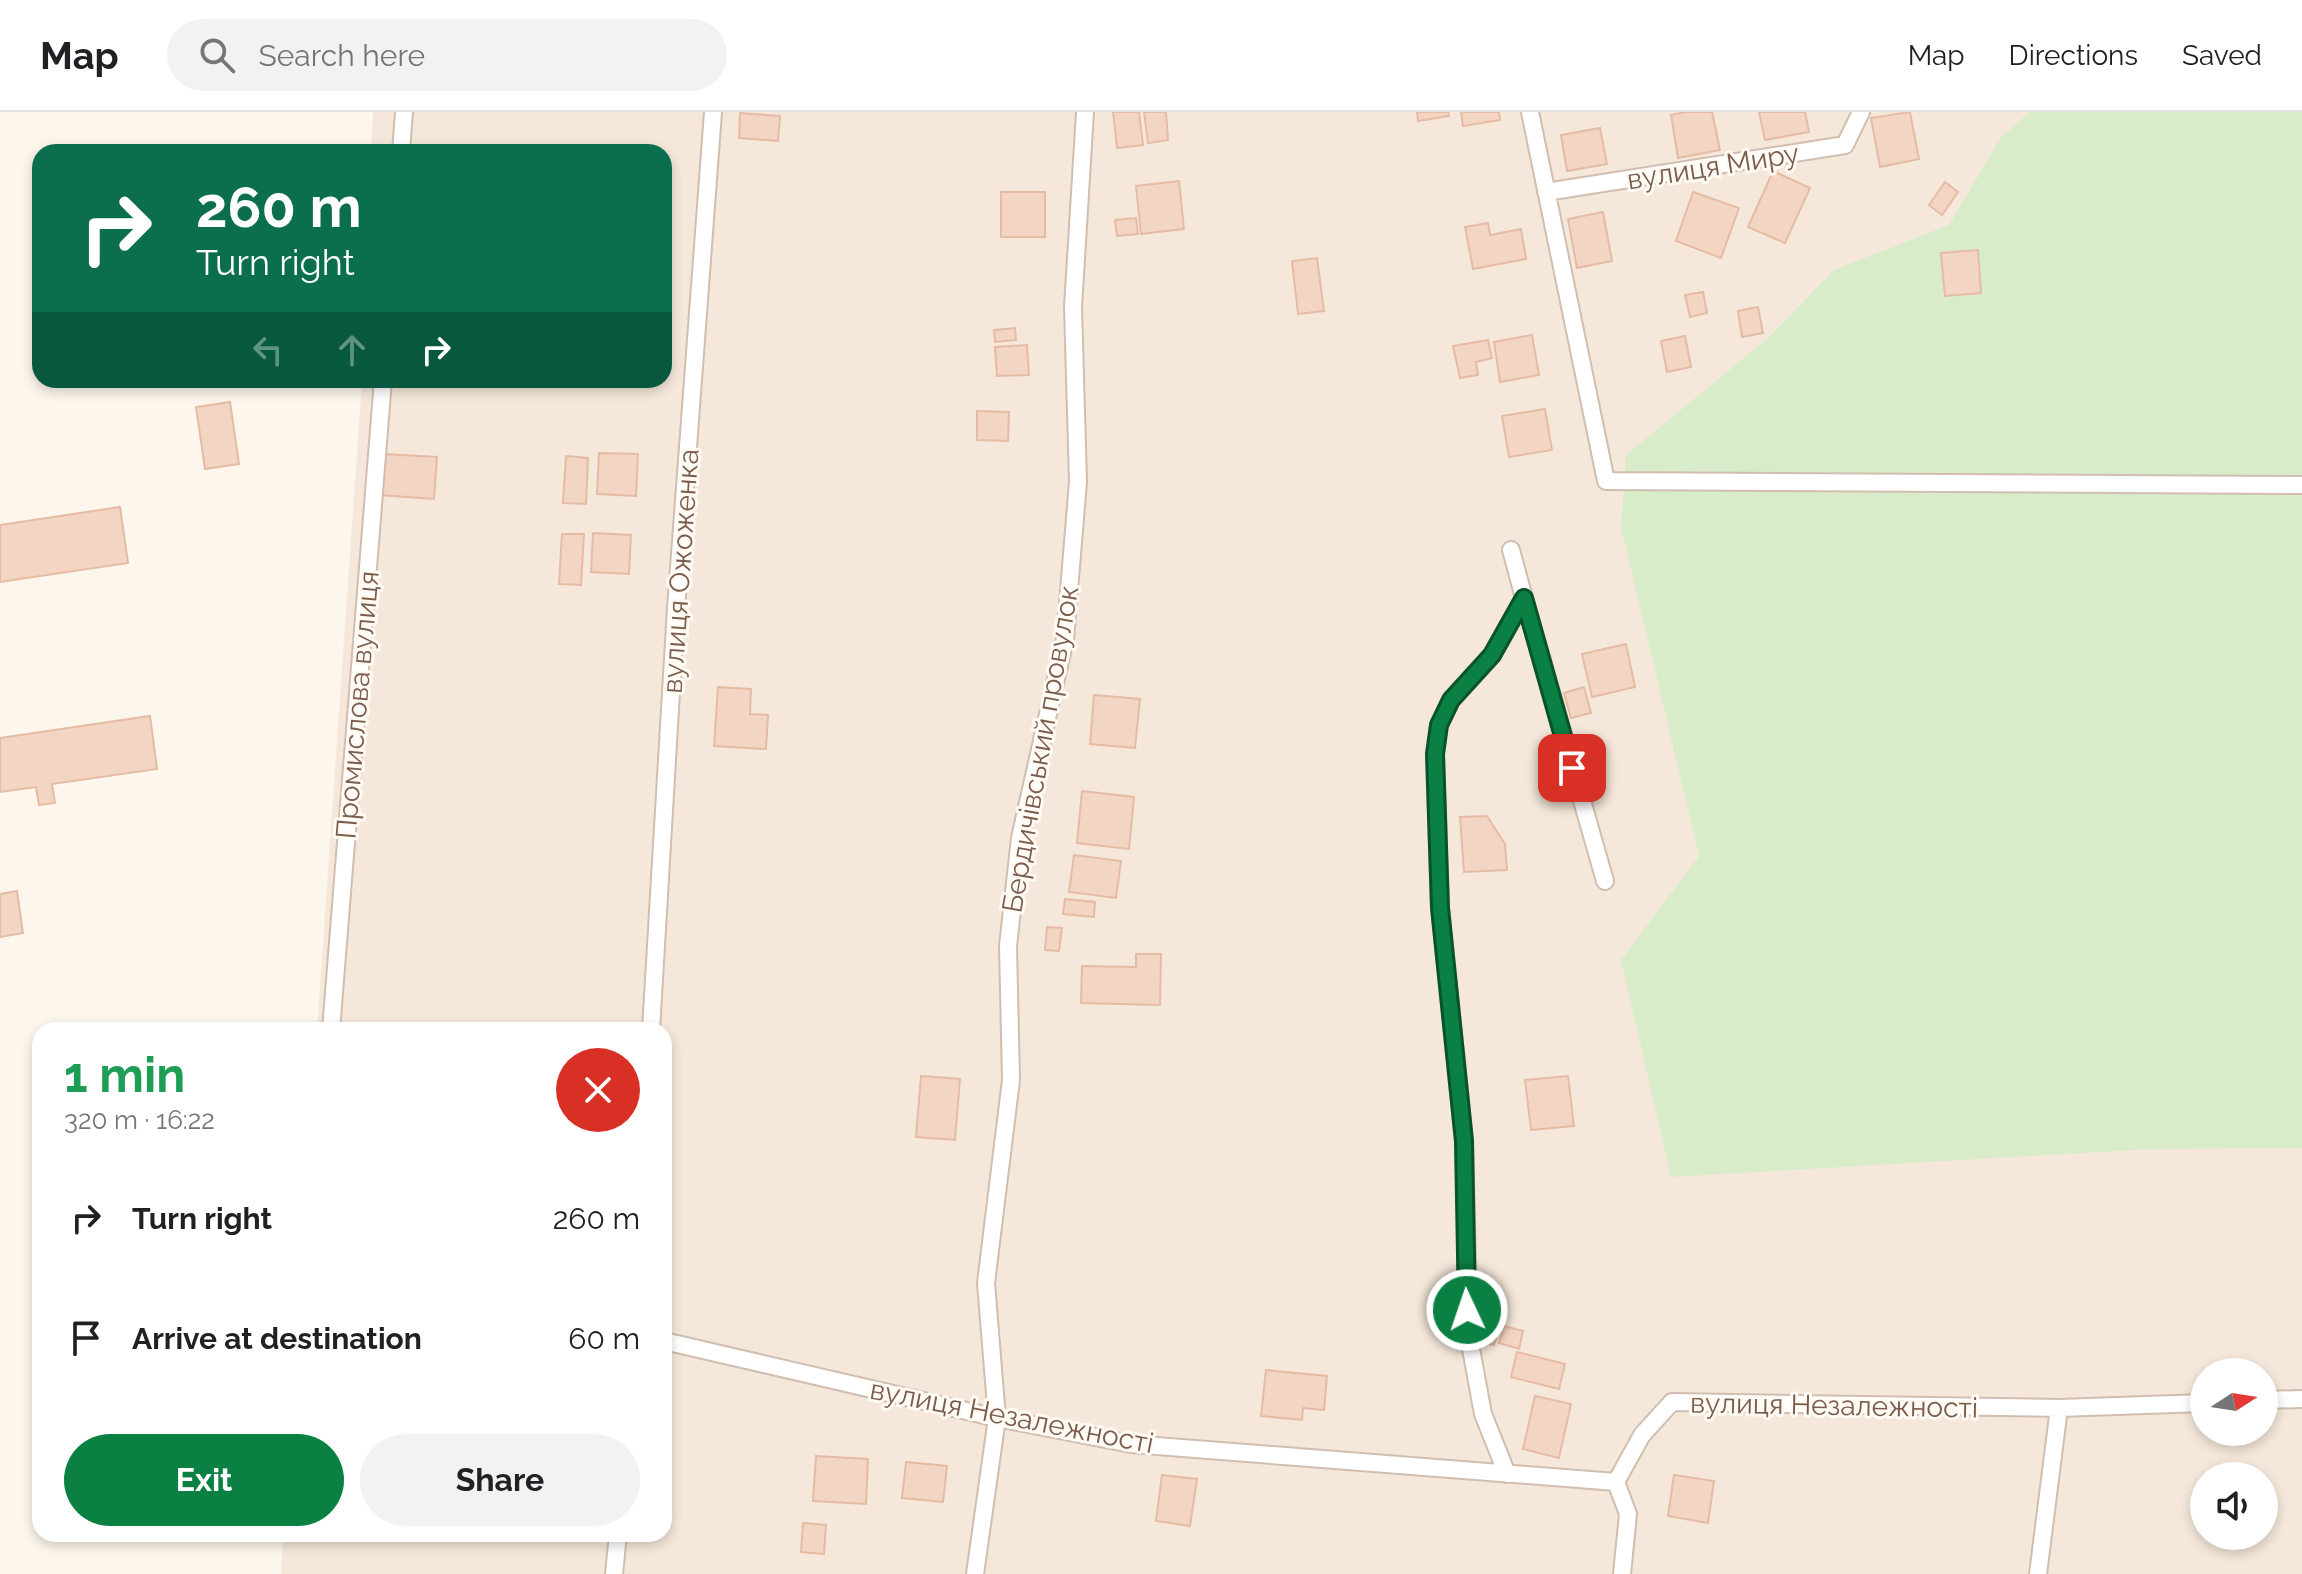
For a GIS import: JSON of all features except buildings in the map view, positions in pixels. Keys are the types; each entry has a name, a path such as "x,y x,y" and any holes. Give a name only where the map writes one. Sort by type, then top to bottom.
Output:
{"street":[{"path":"402,144 404,112"},
{"name":"вулиця Ожоженка","path":"651,1022 676,608 713,112"},
{"name":"Бердичівський провулок","path":"975,1574 997,1418 986,1283 1011,1080 1008,946 1020,838 1065,639 1078,482 1073,307 1085,112"},
{"path":"1530,112 1606,481 2302,485"},
{"name":"вулиця Миру","path":"1546,192 1845,145 1861,112"},
{"name":"Промислова вулиця","path":"332,1022 382,388"},
{"path":"1511,550 1605,881"},
{"path":"1507,1474 1483,1414 1469,1338 1464,1141 1440,908 1435,754 1439,725 1451,700 1492,655 1524,598"},
{"name":"вулиця Незалежності","path":"672,1343 997,1418 1131,1444 1616,1482 1642,1435 1672,1402 2059,1408 2190,1403"},
{"path":"2278,1400 2302,1399"},
{"path":"2038,1574 2059,1408"},
{"path":"1616,1482 1628,1514 1622,1574"},
{"path":"614,1574 617,1542"}],"shaded area":[{"path":"373,112 2302,112 2302,1574 281,1574 283,1542 672,1542 672,1022 318,1022 361,388 672,388 672,144 371,144"}],"green space":[{"path":"2030,112 2302,112 2302,1148 2152,1149 1671,1177 1621,960 1699,856 1621,527 1626,455 1767,339 1834,270 1949,225 2002,136"}],"route":[{"path":"1467,1310 1464,1141 1440,908 1435,754 1439,725 1451,700 1492,655 1524,598 1572,768"}]}
